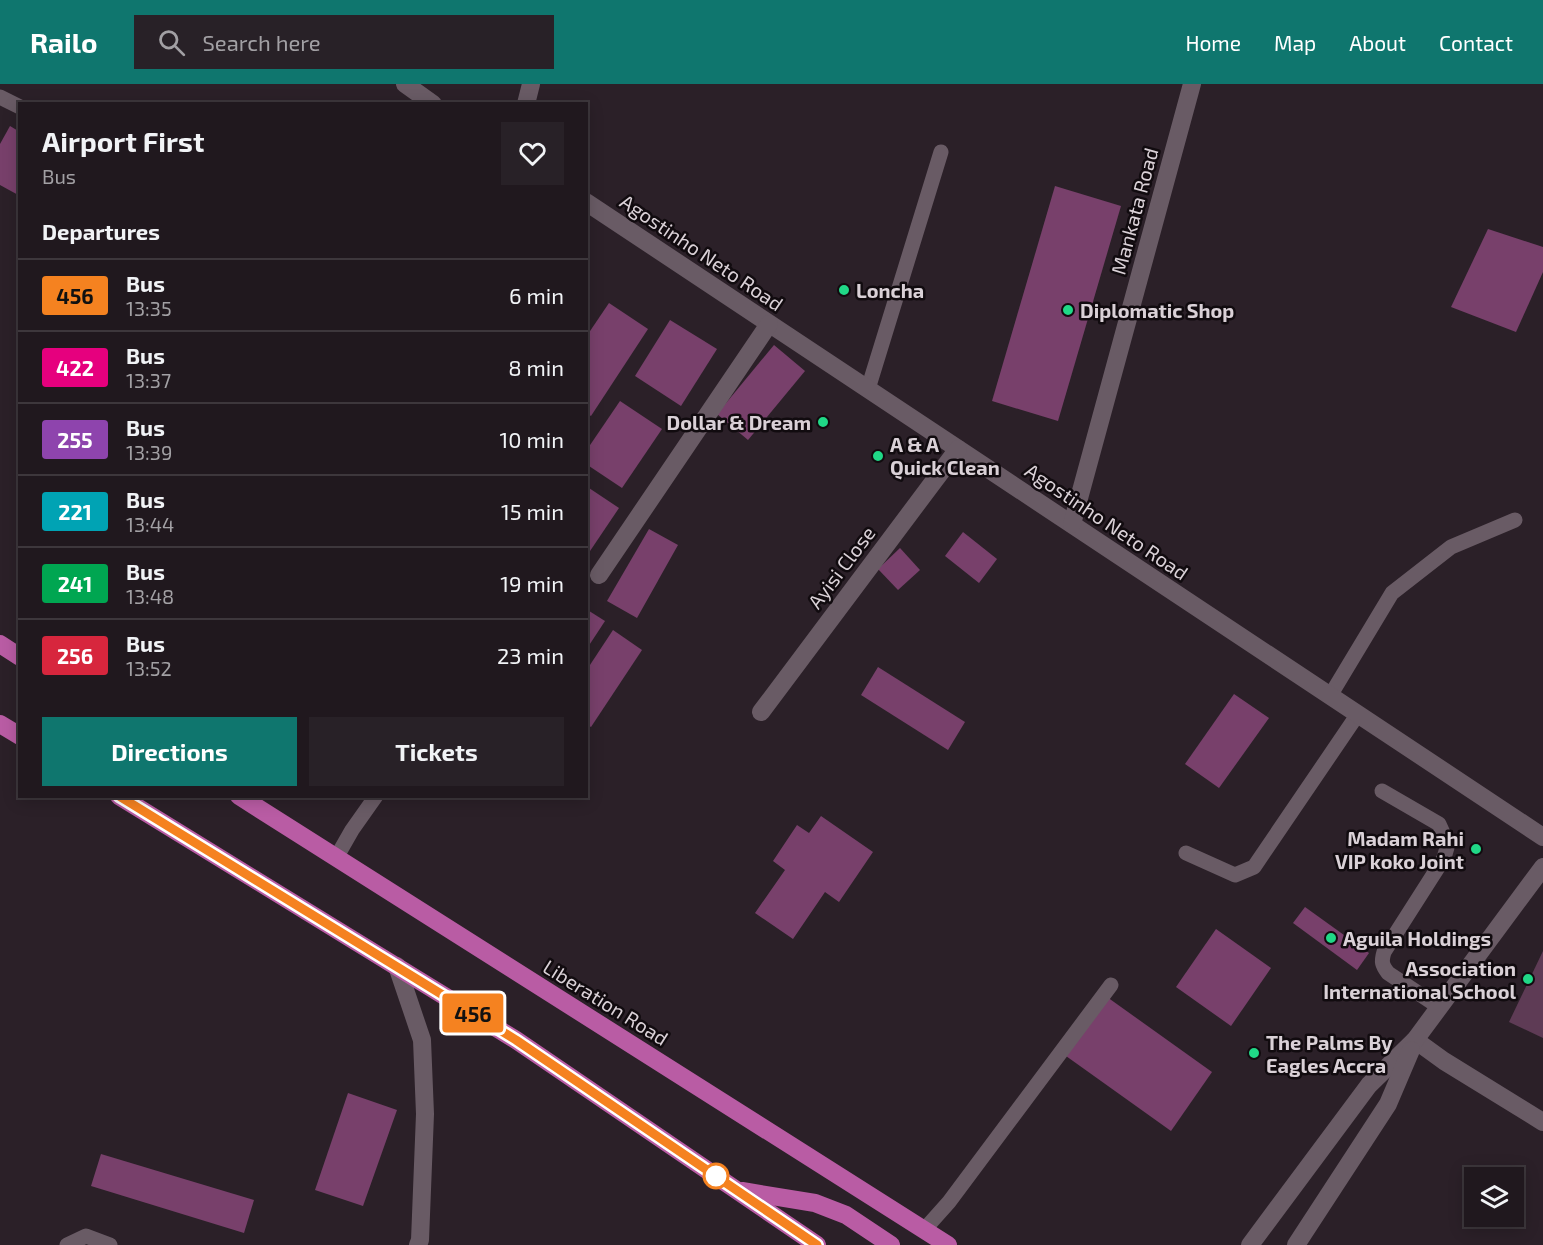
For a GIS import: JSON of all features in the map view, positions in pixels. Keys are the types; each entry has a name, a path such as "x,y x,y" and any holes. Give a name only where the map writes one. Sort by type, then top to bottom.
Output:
{"highway":[{"path":"0,644 18,656"},
{"path":"0,651 18,656"},
{"path":"0,724 18,735"},
{"path":"122,798 516,1040 817,1245"},
{"name":"Liberation Road","path":"242,798 948,1245"},
{"path":"738,1190 815,1203 846,1215 891,1245"}],"street":[{"path":"405,84 430,102"},
{"path":"526,102 531,84"},
{"name":"Mankata Road","path":"1072,524 1192,84"},
{"name":"Agostinho Neto Road","path":"588,203 1543,837"},
{"path":"599,574 769,324"},
{"name":"Ayisi Close","path":"761,712 958,449"},
{"path":"1250,1245 1369,1085 1415,1040 1543,867"},
{"path":"397,966 422,1040 425,1114 423,1243"},
{"path":"1415,1040 1444,1061 1543,1122"},
{"path":"1296,1245 1388,1104 1415,1040"}],"lane":[{"path":"0,97 18,106"},
{"path":"868,389 941,152"},
{"path":"1330,696 1392,593 1451,547 1515,520"},
{"path":"1186,853 1235,875 1254,867 1358,714"},
{"path":"1382,791 1439,824 1448,844 1444,858 1384,952 1381,961 1388,973 1439,1007"},
{"path":"336,858 375,798"},
{"path":"924,1230 949,1202 1112,985"},
{"path":"67,1245 86,1236 110,1245"}],"shaded area":[{"path":"1543,951 1543,1038 1509,1022"}],"building":[{"path":"10,126 18,131 18,195 0,185 0,144"},
{"path":"1055,186 1121,206 1058,421 992,401"},
{"path":"1488,229 1543,247 1543,272 1516,332 1451,307"},
{"path":"609,303 648,329 591,416 588,414 588,334"},
{"path":"670,320 717,349 681,406 635,376"},
{"path":"774,345 805,371 748,440 717,414"},
{"path":"620,401 662,429 622,488 588,465 588,448"},
{"path":"588,487 619,508 588,554"},
{"path":"649,529 678,545 637,618 607,601"},
{"path":"963,532 997,559 979,583 945,556"},
{"path":"900,548 920,570 898,590 878,569"},
{"path":"588,610 605,621 588,647"},
{"path":"613,630 642,650 591,727 588,725 588,668"},
{"path":"878,667 965,722 948,750 861,695"},
{"path":"1234,694 1269,718 1219,788 1185,764"},
{"path":"821,816 873,852 839,902 825,892 793,939 755,913 785,870 773,861 797,825 809,833"},
{"name":"Aguila Holdings","path":"1305,907 1369,953 1357,970 1293,923"},
{"path":"1216,929 1271,968 1231,1026 1176,987"},
{"path":"1107,997 1212,1072 1171,1131 1066,1056"},
{"path":"348,1093 397,1110 363,1206 315,1190"},
{"path":"101,1154 254,1200 244,1233 91,1186"}],"bus line":[{"name":"456","path":"122,798 516,1040 817,1245"}],"place":[{"name":"Loncha","path":"844,290"},
{"name":"Diplomatic Shop","path":"1068,310"},
{"name":"Dollar & Dream","path":"823,422"},
{"name":"A & A Quick Clean","path":"878,456"},
{"name":"Madam Rahi VIP koko Joint","path":"1476,849"},
{"name":"Aguila Holdings","path":"1331,938"},
{"name":"Association International School","path":"1528,979"},
{"name":"The Palms By Eagles Accra","path":"1254,1053"}]}
